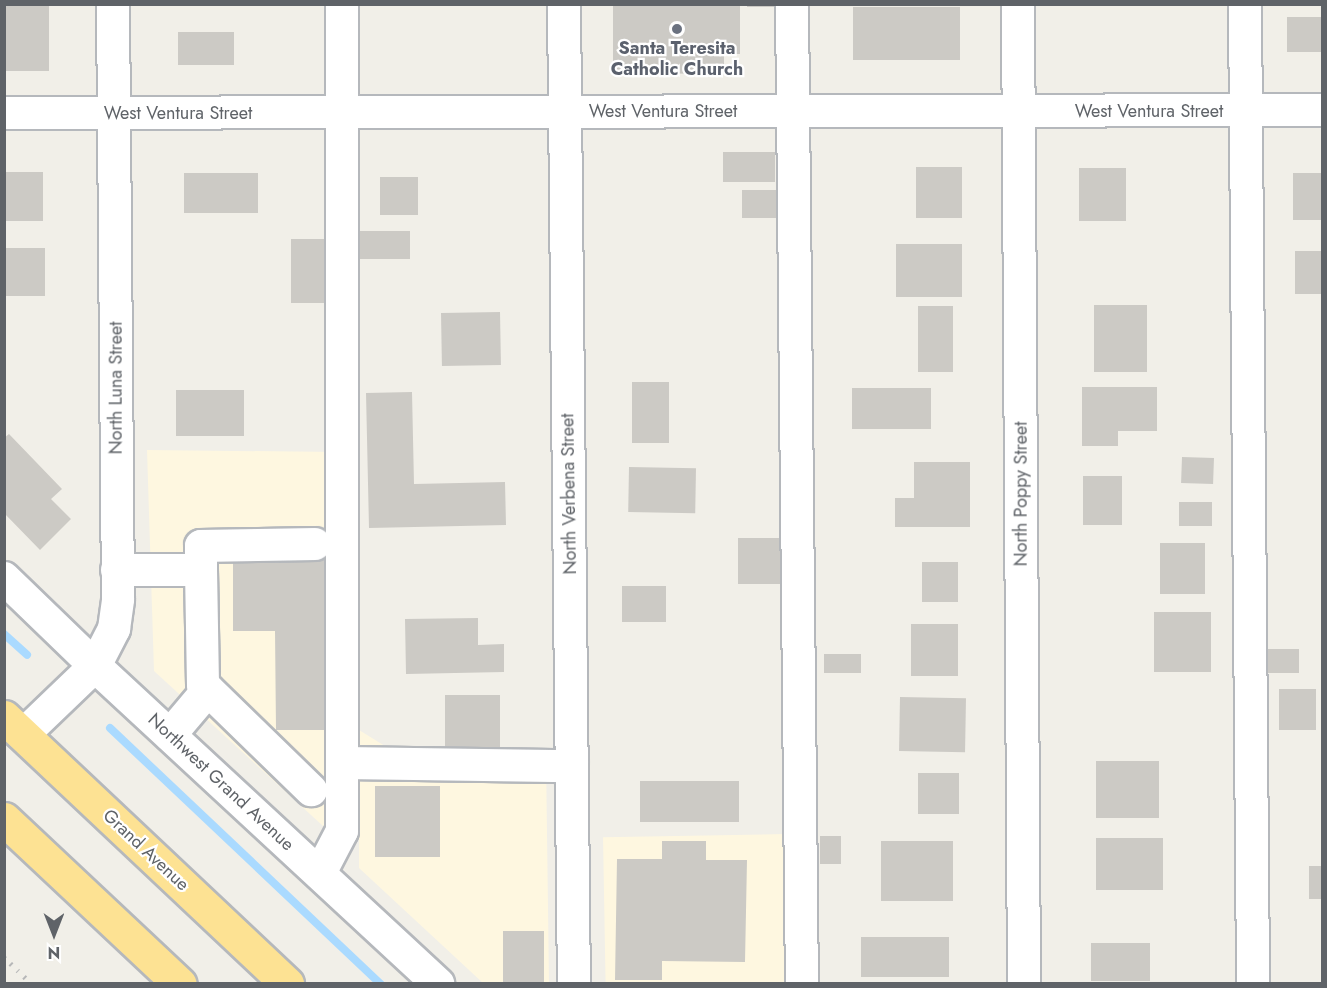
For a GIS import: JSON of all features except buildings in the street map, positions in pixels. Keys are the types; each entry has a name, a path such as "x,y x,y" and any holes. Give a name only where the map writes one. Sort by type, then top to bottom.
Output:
{"highway":[{"name":"Grand Avenue","path":"14,726 287,984"},
{"path":"4,819 180,984"}],"street":[{"name":"North Luna Street","path":"14,726 95,666 114,629 117,570 113,4"},
{"path":"320,873 342,831 342,4"},
{"name":"North Verbena Street","path":"564,4 574,984"},
{"path":"792,4 802,984"},
{"name":"North Poppy Street","path":"1018,4 1024,984"},
{"path":"1245,4 1253,984"},
{"name":"West Ventura Street","path":"4,113 1323,110"},
{"path":"311,790 203,685 201,546 315,544"},
{"path":"117,570 201,570"},
{"name":"Northwest Grand Avenue","path":"4,578 95,666 438,984"},
{"path":"170,735 208,690"},
{"path":"343,763 572,766"}],"shaded area":[{"path":"147,450 338,452 335,837 154,671"},
{"path":"359,730 406,759 546,757 549,983 483,983 359,868"},
{"path":"786,834 789,983 606,984 603,837"}],"waterway":[{"path":"4,634 27,655"},
{"path":"110,728 381,984"}],"railway":[{"path":"4,957 32,984"}],"place":[{"name":"Santa Teresita Catholic Church","path":"677,29"}]}
